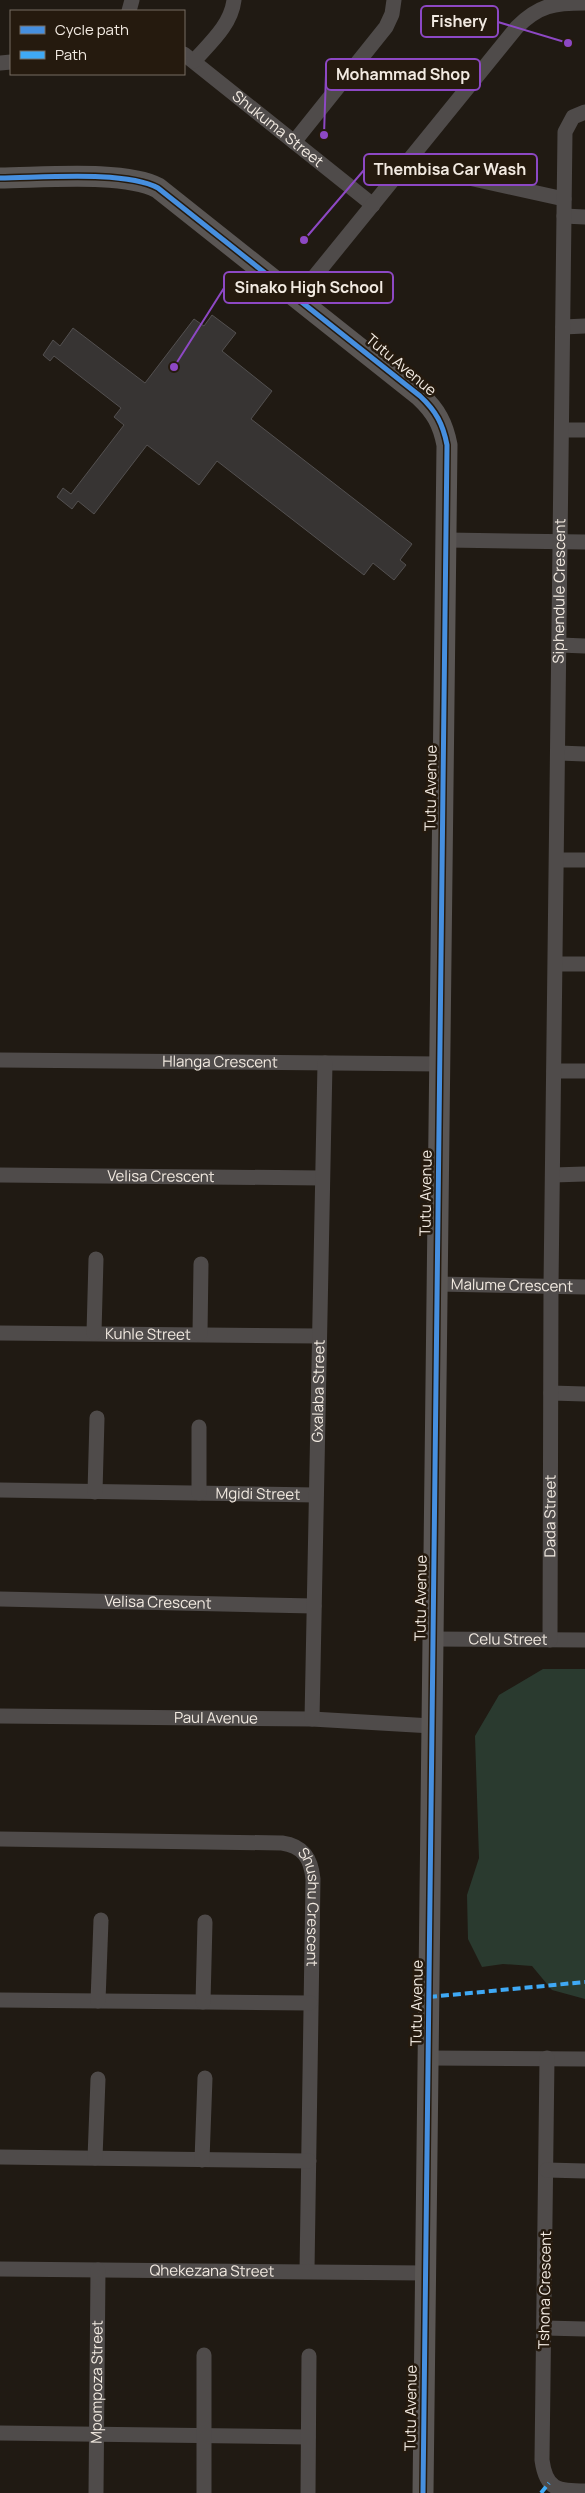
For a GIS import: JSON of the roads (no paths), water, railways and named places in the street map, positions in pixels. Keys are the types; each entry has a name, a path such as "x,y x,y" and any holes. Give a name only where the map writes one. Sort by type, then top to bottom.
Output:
{"street":[{"path":"189,57 226,24 233,9 234,0"},
{"path":"294,142 386,27 392,14 394,0"},
{"path":"297,298 530,14 554,4 585,3"},
{"name":"Shukuma Street","path":"189,57 373,205"},
{"name":"Siphendule Crescent","path":"551,1286 559,753 565,132 573,117 585,112"},
{"path":"406,164 564,199"},
{"name":"Tutu Avenue","path":"0,178 121,178 151,184 164,192 420,396 439,417 444,429 447,445 423,2493"},
{"path":"564,216 585,217"},
{"path":"563,327 585,326"},
{"path":"562,430 585,430"},
{"path":"447,540 585,542"},
{"path":"560,646 585,646"},
{"path":"559,753 585,754"},
{"path":"557,860 585,860"},
{"path":"556,964 585,964"},
{"name":"Hlanga Crescent","path":"0,1060 440,1064"},
{"name":"Gxalaba Street","path":"312,1719 325,1063"},
{"path":"554,1071 585,1071"},
{"path":"553,1175 585,1174"},
{"name":"Velisa Crescent","path":"0,1175 322,1178"},
{"name":"Kuhle Street","path":"94,1334 96,1258"},
{"name":"Kuhle Street","path":"200,1334 201,1264"},
{"name":"Malume Crescent","path":"438,1284 585,1287"},
{"name":"Dada Street","path":"550,1640 551,1286"},
{"name":"Kuhle Street","path":"0,1333 319,1336"},
{"path":"551,1393 585,1394"},
{"path":"95,1492 97,1418"},
{"name":"Mgidi Street","path":"199,1427 199,1493"},
{"name":"Mgidi Street","path":"0,1490 316,1495"},
{"name":"Velisa Crescent","path":"0,1599 314,1606"},
{"name":"Celu Street","path":"432,1639 585,1640"},
{"name":"Paul Avenue","path":"0,1716 312,1719 432,1726"},
{"name":"Shushu Crescent","path":"0,1839 282,1843 298,1847 308,1858 313,1878 307,2271"},
{"path":"98,2001 101,1920"},
{"path":"203,2002 205,1922"},
{"path":"0,2000 310,2003"},
{"path":"428,2058 585,2059"},
{"name":"Tshona Crescent","path":"547,2058 542,2460 544,2473 549,2483 557,2489 585,2492"},
{"path":"202,2160 205,2078"},
{"path":"95,2158 98,2079"},
{"path":"0,2156 309,2161"},
{"path":"546,2170 585,2171"},
{"name":"Qhekezana Street","path":"0,2269 425,2273"},
{"name":"Mpompoza Street","path":"96,2493 98,2270"},
{"path":"545,2328 585,2329"},
{"path":"204,2355 204,2493"},
{"path":"308,2493 309,2356"},
{"path":"0,2433 308,2436"}],"place":[{"name":"Fishery","path":"568,43"},
{"name":"Mohammad Shop","path":"324,135"},
{"name":"Thembisa Car Wash","path":"304,240"},
{"name":"Sinako High School","path":"174,367"}]}
